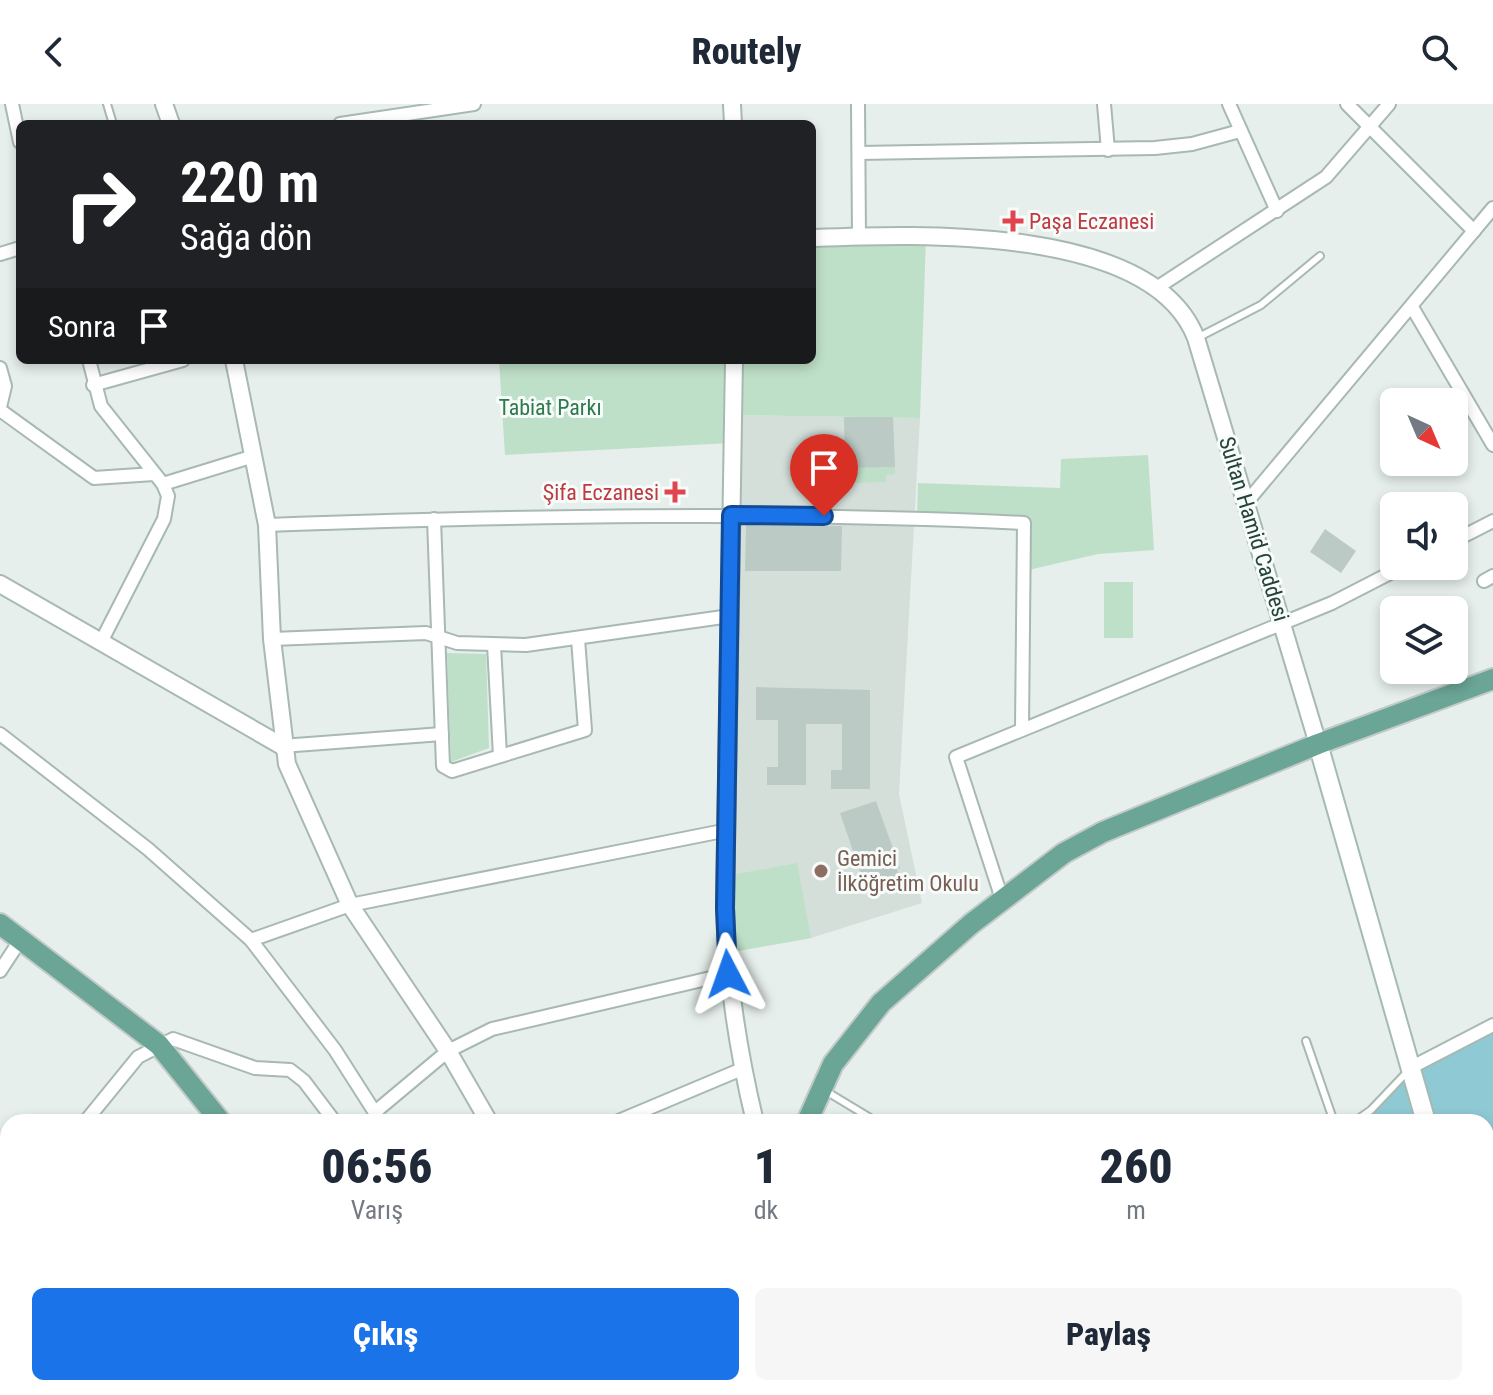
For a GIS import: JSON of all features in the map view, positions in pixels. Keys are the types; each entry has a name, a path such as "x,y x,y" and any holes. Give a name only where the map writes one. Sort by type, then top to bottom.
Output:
{"main road":[{"path":"810,1114 821,1088 848,1042 881,1003 1002,899 1082,842 1318,744 1493,679"},
{"name":"Sultan Hamid Caddesi","path":"1318,744 1424,1114"},
{"path":"0,924 159,1045 215,1114"}],"street":[{"path":"364,120 474,104"},
{"path":"858,104 859,236"},
{"path":"1104,104 1108,150"},
{"path":"1229,104 1277,211"},
{"path":"1347,104 1474,231"},
{"path":"1158,287 1326,177 1389,104"},
{"path":"859,153 1108,150 1192,144 1240,131"},
{"path":"1246,503 1493,208"},
{"name":"Sultan Hamid Caddesi","path":"816,238 859,236 1051,247 1106,263 1158,287 1181,310 1196,338 1318,744"},
{"path":"1412,307 1493,445"},
{"path":"90,364 93,385 110,421 163,484 168,496 164,519 101,642"},
{"path":"93,385 169,364"},
{"path":"235,364 267,525 272,639 282,746 293,781 350,905 448,1051 484,1114"},
{"path":"734,364 725,899 728,974 742,1069 753,1114"},
{"path":"0,368 5,386 0,408 94,478 154,474"},
{"path":"163,484 254,456"},
{"path":"267,525 434,519 731,515 1024,523 1022,728"},
{"path":"434,519 443,766 452,771 585,730 578,639"},
{"path":"1468,534 1493,521"},
{"path":"1002,899 956,757 1332,603 1380,578"},
{"path":"0,584 282,746 442,734"},
{"path":"272,639 426,633 457,643 494,645 578,639 730,616"},
{"path":"494,645 500,756"},
{"path":"0,734 148,849 251,940 335,1050 376,1114"},
{"path":"251,940 350,905 728,830"},
{"path":"0,971 21,939"},
{"path":"381,1114 448,1051 475,1036 509,1024 728,974"},
{"path":"1412,1067 1493,1025"},
{"path":"92,1114 138,1057 173,1039 255,1068 290,1070 304,1081 329,1114"},
{"path":"635,1114 742,1069"}],"lane":[{"path":"1196,338 1261,305 1320,256"},
{"path":"1306,1041 1331,1114"},
{"path":"1365,1114 1412,1067"},
{"path":"821,1088 864,1114"}],"shaded area":[{"path":"732,415 920,418 899,794 922,903 811,938 727,953"}],"green space":[{"name":"Tabiat Parkı","path":"926,237 920,418 733,415 731,443 505,455 499,364 816,364 816,239"},
{"path":"1148,455 1154,550 1098,554 1024,571 1024,523 917,518 918,483 1060,488 1061,459"},
{"path":"895,467 895,474 886,475 886,482 845,483 845,468"},
{"path":"1104,582 1133,582 1133,638 1104,638"},
{"path":"447,653 486,654 489,748 451,762"},
{"path":"797,863 811,938 726,953 726,876"}],"water":[{"path":"1493,1033 1493,1114 1362,1114 1412,1067"}],"building":[{"path":"844,417 893,417 895,467 845,468"},
{"path":"746,525 842,526 841,571 745,571"},
{"path":"1325,529 1356,551 1341,573 1310,552"},
{"path":"756,687 870,690 870,789 831,789 831,770 842,770 842,724 806,724 806,785 767,785 767,767 778,767 778,720 756,720"},
{"path":"876,801 900,868 897,869 899,876 879,884 876,875 863,880 840,813"}],"place":[{"name":"Paşa Eczanesi","path":"1013,221"},
{"name":"Şifa Eczanesi","path":"675,492"},
{"name":"Gemici İlköğretim Okulu","path":"821,871"}],"route":[{"path":"728,974 725,908 731,515 824,516"}]}
